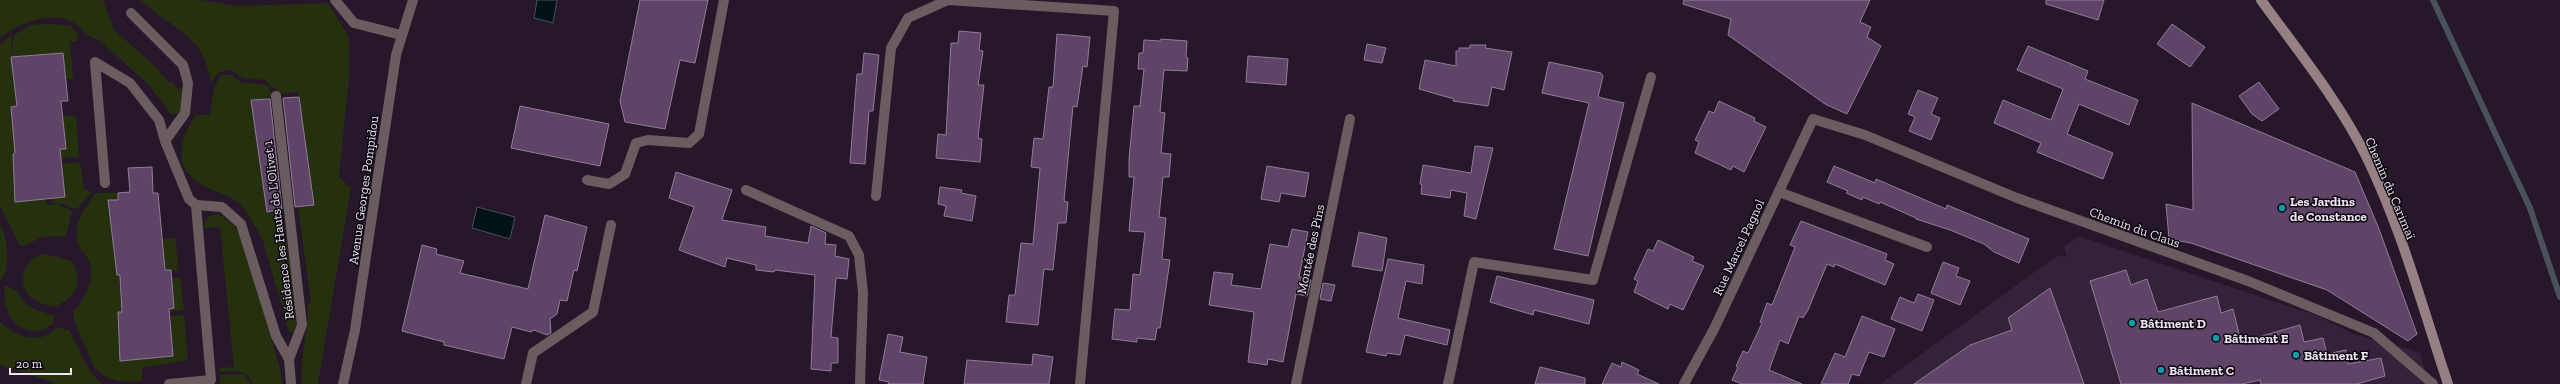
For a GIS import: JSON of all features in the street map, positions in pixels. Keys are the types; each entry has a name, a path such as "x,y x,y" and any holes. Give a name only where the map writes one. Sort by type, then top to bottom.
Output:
{"main road":[{"name":"Chemin du Carimaï","path":"2261,0 2328,93 2367,158 2405,253 2448,384"}],"street":[{"path":"335,0 354,23 401,34"},
{"name":"Avenue Georges Pompidou","path":"343,384 355,330 396,55 412,0"},
{"path":"587,180 609,184 625,174 636,144 648,140 689,143 699,134 724,0"},
{"path":"876,196 891,48 908,18 948,0 1114,11 1080,384"},
{"path":"131,13 183,65 188,83 185,113 165,141"},
{"path":"105,183 95,62 130,83 159,120 165,141 189,199 196,205 211,380 169,384"},
{"path":"1448,384 1474,262 1593,280 1651,77"},
{"name":"Résidence les Hauts de L'Olivet 1","path":"276,96 302,325 290,359 291,384"},
{"name":"Montée des Pins","path":"1296,384 1350,119"},
{"name":"Rue Marcel Pagnol","path":"1684,384 1714,329 1813,119"},
{"name":"Chemin du Claus","path":"1813,119 1865,135 2017,198 2248,281 2367,330 2374,333 2433,384"},
{"path":"746,190 849,236 859,255 863,293 860,384"},
{"path":"1779,192 1928,247"},
{"name":"Résidence les Hauts de L'Olivet 1","path":"196,205 222,207 241,224 276,336 290,359"},
{"path":"526,384 533,353 592,312 611,225"}],"shaded area":[{"path":"537,0 557,0 553,23 534,18"},
{"path":"477,207 515,217 510,239 472,228"},
{"path":"2079,236 2315,315 2354,334 2420,352 2428,384 1880,384 2058,255 2067,257 2064,246"}],"green space":[{"path":"0,0 103,0 114,30 154,65 169,83 173,82 176,88 182,89 181,110 177,114 171,114 149,85 99,40 88,35 72,22 54,17 34,20 15,28 0,38"},
{"path":"141,0 201,0 237,6 328,3 349,37 349,79 339,177 351,188 318,384 302,384 301,374 308,305 311,302 298,208 314,205 298,92 280,94 265,80 243,78 231,70 218,73 211,82 207,65 201,52 193,42"},
{"path":"31,25 70,25 78,34 77,41 70,42 73,79 66,79 26,56 11,57 17,106 11,107 15,153 13,154 15,202 46,199 47,205 57,204 72,211 66,236 42,237 24,246 20,246 0,206 0,45 12,34 11,56 14,35"},
{"path":"222,75 232,75 240,82 267,85 273,95 266,99 251,100 267,212 282,210 296,307 296,323 293,332 289,332 263,241 247,214 240,204 233,199 196,181 183,165 181,156 182,147 189,126 195,115 209,115 214,88 218,79"},
{"path":"76,115 79,157 61,158 60,149 66,149 63,116"},
{"path":"80,162 84,189 92,192 77,209 71,208 68,205 53,203 52,198 65,197 62,164"},
{"path":"96,193 118,193 118,200 108,201 117,274 120,275 122,312 118,313 120,361 173,356 170,316 184,315 188,360 142,368 142,381 128,382 111,379 94,367 75,323 73,312 85,295 91,274 89,261 80,248 77,240 77,227 84,209"},
{"path":"215,214 230,222 241,236 281,372 282,384 253,384 247,375 243,373 235,371 220,372 219,368 234,367 220,227 204,228 207,218"},
{"path":"0,222 5,236 7,260 4,275 0,281"},
{"path":"175,238 179,271 165,270 163,239"},
{"path":"45,254 72,261 77,276 76,288 73,294 68,299 54,307 42,304 33,299 26,291 24,284 24,271 28,265 38,256"},
{"path":"172,278 180,278 184,310 169,312 169,309 174,308"},
{"path":"5,285 17,291 23,301 32,308 54,315 53,324 43,330 33,331 24,329 17,324 6,308 4,297"},
{"path":"0,322 14,332 36,338 50,333 57,327 69,330 91,373 103,384 58,384 0,365"},
{"path":"220,375 245,375 251,384 220,384"}],"building":[{"path":"640,0 708,0 695,63 680,60 665,129 625,122 620,101"},
{"path":"1684,0 1870,0 1860,22 1871,27 1867,37 1881,46 1847,114 1825,104 1728,35 1731,19 1683,4"},
{"path":"2046,0 2104,0 2098,20 2046,4"},
{"path":"2172,24 2205,47 2190,67 2157,44"},
{"path":"959,31 981,33 979,50 983,51 978,85 984,85 978,138 982,139 980,162 936,158 938,134 946,135 951,43 958,43"},
{"path":"1057,34 1090,37 1087,67 1083,66 1077,107 1073,106 1064,201 1068,202 1066,223 1058,223 1053,270 1044,269 1038,325 1006,322 1009,295 1015,295 1021,243 1033,244 1040,168 1031,167 1034,138 1043,139 1049,87 1053,87"},
{"path":"1161,39 1187,41 1186,57 1188,58 1187,71 1164,70 1160,112 1165,113 1161,153 1171,154 1169,177 1163,177 1159,217 1166,218 1162,259 1170,260 1160,328 1157,328 1155,340 1137,338 1137,342 1112,339 1115,309 1130,310 1133,274 1140,275 1145,232 1129,231 1134,177 1129,177 1129,159 1134,106 1140,106 1144,69 1138,69 1139,53 1143,53 1144,40 1160,41"},
{"path":"1367,44 1386,48 1382,63 1364,60"},
{"path":"1470,45 1486,45 1485,48 1512,52 1504,90 1492,87 1488,106 1453,101 1454,99 1419,89 1425,60 1456,66 1456,51 1459,51 1459,48 1470,48"},
{"path":"2028,46 2088,71 2085,79 2138,100 2129,125 2079,104 2067,134 2113,153 2103,179 2037,152 2041,143 1994,123 2003,100 2051,120 2063,89 2017,70"},
{"path":"63,53 68,101 61,101 66,149 60,149 65,197 15,202 13,154 15,153 11,107 17,106 11,57"},
{"path":"864,53 879,55 873,111 869,111 865,164 850,163 857,74 862,74"},
{"path":"1248,56 1288,59 1286,85 1246,82"},
{"path":"1549,62 1601,73 1603,76 1598,97 1624,103 1588,256 1554,249 1589,103 1542,93"},
{"path":"2259,82 2279,109 2262,121 2252,114 2239,96"},
{"path":"1918,90 1938,98 1931,114 1940,118 1931,140 1909,131 1915,117 1908,114"},
{"path":"299,97 314,205 295,207 283,98"},
{"path":"270,99 282,209 267,212 251,100"},
{"path":"1719,101 1755,118 1754,121 1766,127 1744,172 1733,166 1731,170 1695,153 1699,142 1695,140 1709,111 1714,113"},
{"name":"Les Jardins de Constance","path":"2192,103 2355,172 2379,229 2417,334 2408,341 2327,290 2191,243 2169,239 2166,204 2193,210"},
{"path":"520,106 609,124 600,166 511,148"},
{"path":"1475,146 1493,148 1476,219 1464,216 1467,193 1451,190 1450,198 1421,194 1422,185 1420,184 1423,165 1471,173"},
{"path":"1267,166 1309,173 1305,197 1281,193 1279,202 1261,199"},
{"path":"1834,166 1875,183 1876,179 1946,209 1947,205 2029,239 2019,263 1994,252 1984,244 1950,230 1916,219 1880,202 1879,204 1863,197 1862,200 1846,193 1848,191 1827,182"},
{"path":"152,167 153,193 158,193 165,270 171,270 174,308 169,309 173,356 120,361 118,312 122,312 120,275 117,275 108,200 118,200 118,193 130,192 128,168"},
{"path":"676,172 732,190 722,220 766,227 765,236 808,243 811,226 826,233 825,244 836,245 835,256 849,259 847,279 836,278 831,337 838,338 838,363 831,363 831,371 811,369 815,275 775,270 774,272 756,270 756,265 727,258 725,267 679,250 694,207 669,198"},
{"path":"940,187 962,190 961,193 976,196 972,221 944,216 946,206 938,204"},
{"path":"545,215 587,227 577,271 574,270 567,301 560,300 557,314 550,319 551,333 547,335 534,330 531,332 512,327 504,359 444,345 444,342 402,331 422,245 437,249 436,254 464,261 460,273 528,289"},
{"path":"1801,221 1887,254 1885,260 1894,264 1885,285 1835,264 1834,267 1827,264 1808,310 1803,318 1799,316 1788,344 1780,340 1769,370 1802,384 1742,384 1732,380 1738,367 1736,366 1743,351 1748,353 1762,323 1760,322 1767,303 1772,305 1795,247 1790,245"},
{"path":"1292,229 1308,232 1299,277 1311,280 1307,296 1296,294 1283,362 1268,359 1267,365 1248,362 1254,312 1209,305 1214,272 1233,274 1231,285 1261,289 1270,244 1288,247"},
{"path":"1359,232 1387,238 1382,271 1352,266"},
{"path":"1658,240 1694,257 1692,261 1704,266 1683,310 1670,304 1668,309 1634,292 1638,281 1634,279 1648,249 1653,251"},
{"path":"1388,259 1424,265 1422,284 1406,281 1398,318 1450,330 1447,345 1405,335 1400,355 1387,353 1386,356 1366,352"},
{"path":"1943,262 1959,268 1956,276 1970,281 1960,305 1931,293"},
{"path":"2126,270 2131,285 2147,279 2158,312 2217,296 2221,313 2233,309 2241,342 2300,325 2304,342 2323,338 2327,354 2346,350 2348,364 2381,358 2385,376 2357,384 2261,384 2260,380 2242,384 2121,384 2090,281"},
{"path":"1497,276 1594,300 1589,324 1534,310 1533,315 1490,302"},
{"path":"1323,283 1335,285 1331,301 1320,299"},
{"path":"2050,288 2084,384 1914,384 1970,345 2012,330 2008,318"},
{"path":"1918,294 1934,300 1922,331 1891,319 1900,297 1914,303"},
{"path":"1862,316 1895,329 1884,357 1869,352 1859,376 1852,374 1848,384 1821,384 1835,353 1845,357"},
{"path":"888,334 903,337 900,352 927,357 923,384 888,384 889,382 879,380"},
{"path":"1033,354 1053,357 1049,384 964,384 967,360 1032,365"},
{"path":"1622,362 1639,370 1637,374 1659,384 1602,384 1612,363 1621,367"},
{"path":"1540,367 1585,378 1585,384 1535,384"}],"waterway":[{"path":"2433,0 2530,208 2560,297"}],"place":[{"name":"Les Jardins de Constance","path":"2282,208"},
{"name":"Bâtiment D","path":"2132,323"},
{"name":"Bâtiment E","path":"2216,338"},
{"name":"Bâtiment F","path":"2296,355"},
{"name":"Bâtiment C","path":"2161,370"}]}
